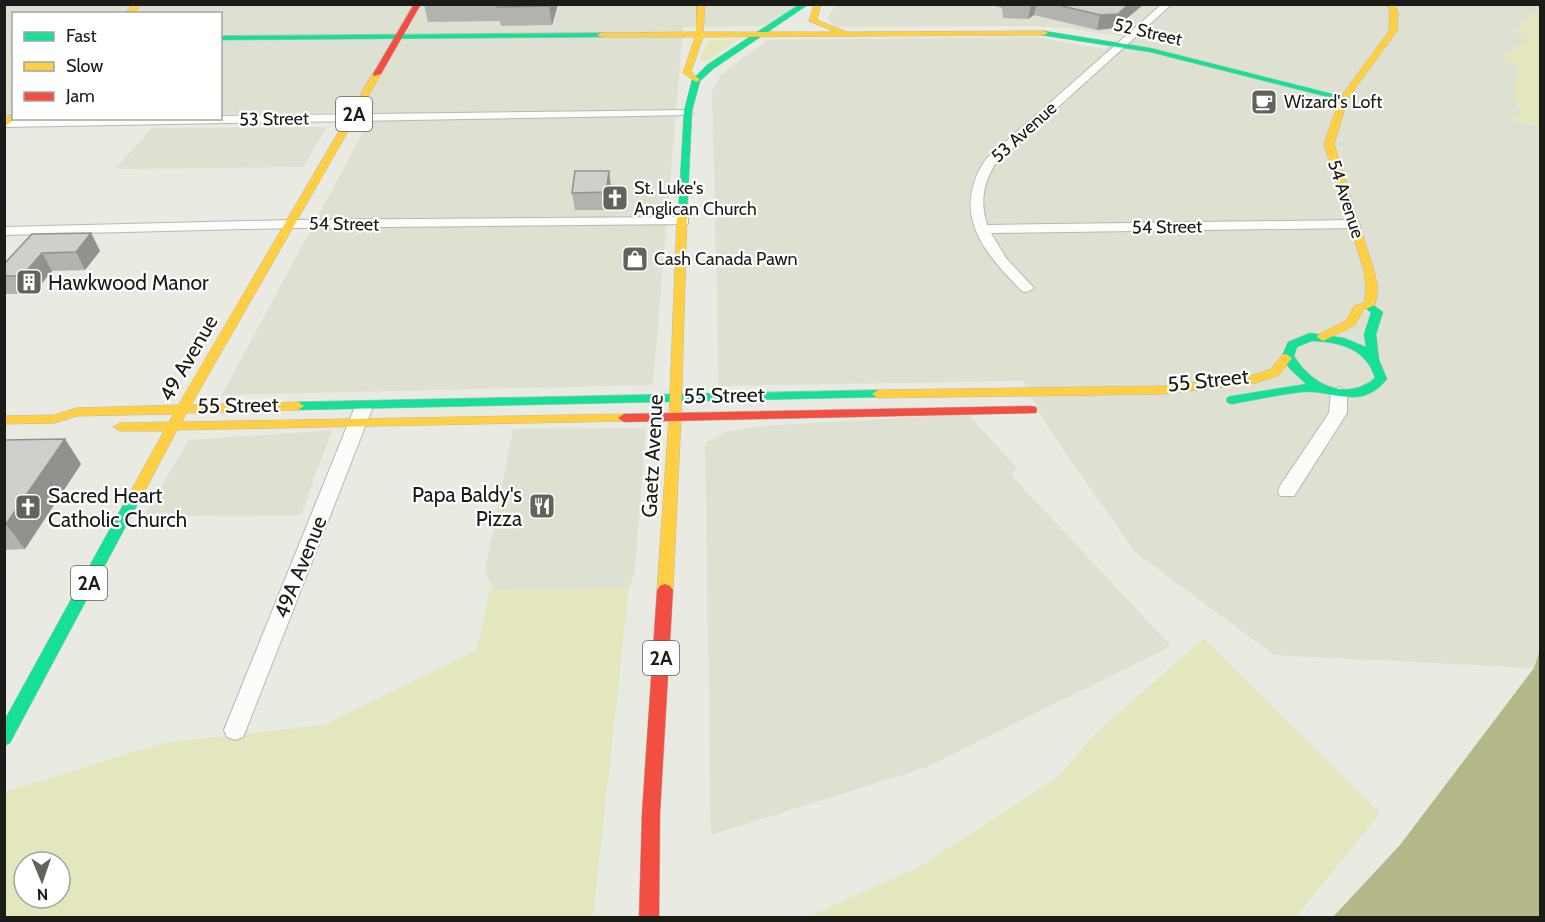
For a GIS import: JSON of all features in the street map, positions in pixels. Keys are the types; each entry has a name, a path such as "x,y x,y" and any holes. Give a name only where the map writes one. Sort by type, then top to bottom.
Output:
{"street":[{"name":"49 Avenue","path":"4,738 182,409 418,4"},
{"name":"Gaetz Avenue","path":"649,918 651,813 676,398 677,320 687,113 696,80 687,73 700,33 701,4"},
{"path":"696,80 710,67 759,33 806,4"},
{"path":"818,4 812,18 813,21 843,32"},
{"name":"53 Avenue","path":"1027,288 1002,263 982,229 974,208 974,197 984,169 1168,4"},
{"name":"54 Avenue","path":"1374,359 1370,334 1377,312 1369,305 1372,288 1369,271 1329,144 1344,98 1393,31 1395,12 1390,4"},
{"name":"52 Street","path":"222,38 1032,32 1123,44 1344,98"},
{"name":"53 Street","path":"222,120 687,113"},
{"name":"53 Street","path":"7,122 180,120"},
{"name":"54 Street","path":"4,231 290,224 683,221"},
{"name":"54 Street","path":"982,229 1353,224"},
{"path":"1323,337 1352,324 1358,308 1369,305"},
{"name":"55 Street","path":"101,426 173,428 362,414 676,398 1197,388 1268,375 1280,367 1286,358 1286,350 1291,344 1310,337 1323,337"},
{"path":"1323,337 1352,344 1374,359"},
{"path":"1286,358 1298,374 1331,390 1338,413 1287,491"},
{"name":"55 Street","path":"1214,402 1302,388 1354,393 1376,386 1381,379 1381,371 1374,359"},
{"name":"55 Street","path":"4,420 55,419 76,412 182,409 362,414 675,417 1051,409"},
{"name":"49A Avenue","path":"235,729 362,414"},
{"name":"55 Street","path":"55,419 68,426 79,426"}],"shaded area":[{"path":"4,5 798,5 763,26 683,27 653,385 222,395 374,112 222,114 222,12 12,12 12,117 5,117"},
{"path":"836,5 1540,5 1540,9 1516,30 1531,35 1518,66 1514,102 1522,113 1510,119 1540,127 1540,650 1534,668 1274,655 1135,552 1049,429 1023,381 719,386 712,92 721,74 768,40 1034,37 1104,49 1125,37 1068,28 1029,26 836,27 827,19"},
{"path":"1540,9 1540,127 1509,119 1522,112 1514,102 1518,66 1501,60 1530,36 1515,30"},
{"path":"739,39 706,62 699,59 709,40"},
{"path":"327,127 303,167 115,169 152,128"},
{"path":"968,414 1017,468 1011,475 1171,646 927,767 711,835 705,443 726,432 761,426"},
{"path":"646,428 635,571 629,588 493,589 485,571 513,429"},
{"path":"332,430 301,515 144,516 189,440"},
{"path":"629,588 593,917 5,918 5,792 163,743 324,725 477,650 490,589"},
{"path":"1204,638 1380,813 1296,917 807,917 919,867 1057,778 1096,733"},
{"path":"1540,650 1540,917 1333,917 1400,845 1534,668"}],"building":[{"path":"498,4 550,4 549,6 497,7"},
{"path":"1054,4 1129,4 1118,14 1100,15"},
{"path":"575,171 609,171 606,192 572,193"},
{"path":"91,233 76,252 42,253 22,276 4,276 4,264 32,234"},
{"path":"65,439 6,524 4,524 4,440"}],"traffic: fast":[{"path":"682,216 688,111 696,80 710,67 806,4"},
{"path":"1044,33 1150,50 1344,98"},
{"path":"222,38 601,35"},
{"path":"1369,305 1377,312 1370,334 1374,359"},
{"path":"1310,337 1333,339 1364,351 1378,367 1381,379 1365,391 1354,394 1343,394 1320,387 1301,374 1288,356 1292,345 1310,337"},
{"path":"1232,400 1302,388 1323,388"},
{"path":"298,406 878,394"},
{"path":"4,738 135,496"}],"traffic: slow":[{"path":"130,12 138,4"},
{"path":"696,80 687,73 699,43 701,4"},
{"path":"818,4 813,21 843,32"},
{"path":"1369,305 1372,288 1369,271 1329,144 1344,98 1393,31 1394,12 1390,4"},
{"path":"601,35 1044,33"},
{"path":"135,496 182,409 377,74"},
{"path":"4,124 12,118"},
{"path":"665,590 675,417 682,216"},
{"path":"1323,337 1351,323 1358,308 1369,305"},
{"path":"878,394 1164,390 1252,380 1275,372 1286,358"},
{"path":"4,420 55,419 76,412 298,406"},
{"path":"120,427 624,418"}],"traffic: jam":[{"path":"377,74 418,4"},
{"path":"624,418 1031,410"},
{"path":"649,918 651,813 665,590"}],"place":[{"name":"Wizard's Loft","path":"1264,102"},
{"name":"St. Luke's Anglican Church","path":"615,198"},
{"name":"Cash Canada Pawn","path":"635,259"},
{"name":"Hawkwood Manor","path":"29,282"},
{"name":"Papa Baldy's Pizza","path":"542,506"},
{"name":"Sacred Heart Catholic Church","path":"28,507"}]}
